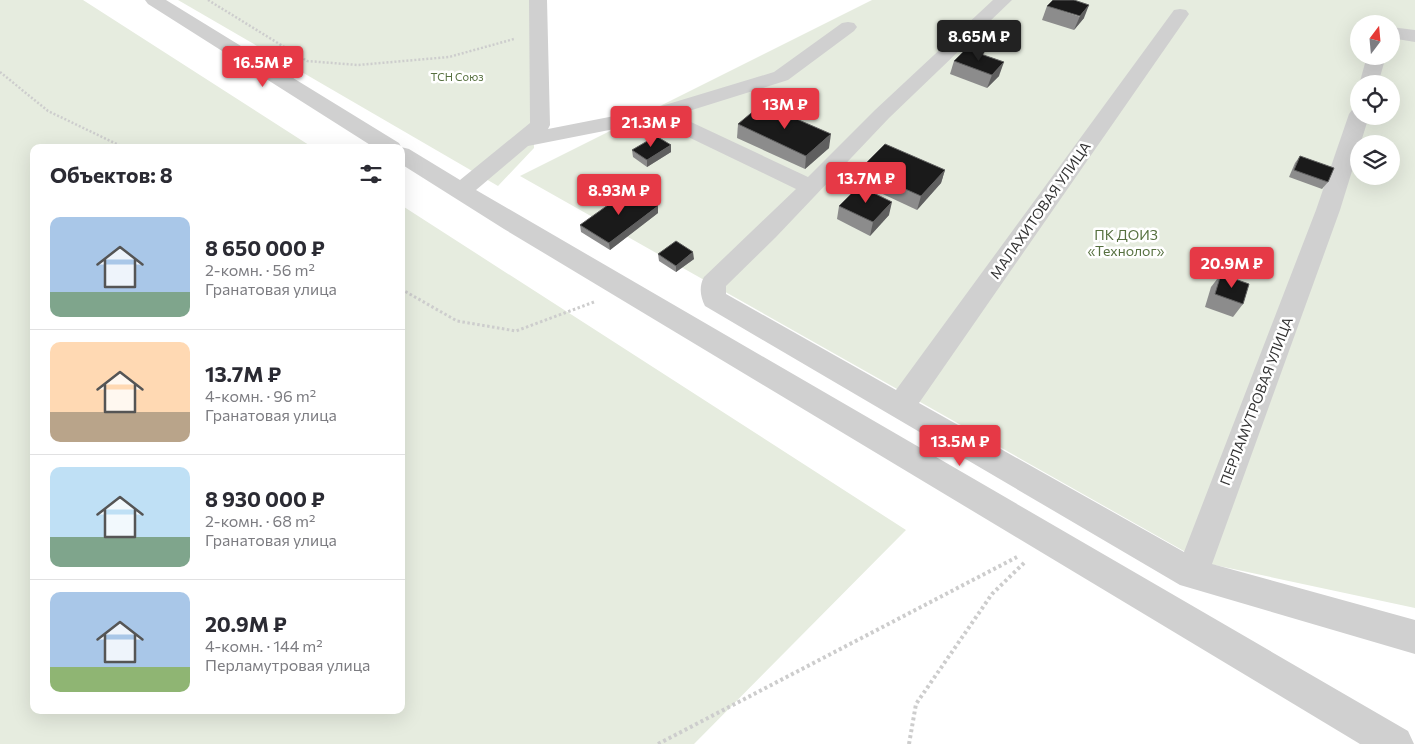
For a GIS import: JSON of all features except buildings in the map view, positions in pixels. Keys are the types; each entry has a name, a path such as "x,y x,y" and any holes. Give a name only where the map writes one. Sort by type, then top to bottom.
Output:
{"street":[{"path":"154,0 385,144"},
{"path":"461,191 540,125 538,0"},
{"path":"1003,0 882,114 713,283 714,299 1192,574 1415,637"},
{"name":"МАЛАХИТОВАЯ УЛИЦА","path":"900,407 1180,14"},
{"path":"520,141 658,114 781,76 848,27"},
{"path":"1400,34 1415,36"},
{"path":"658,114 811,186"},
{"name":"ПЕРЛАМУТРОВАЯ УЛИЦА","path":"1192,574 1328,210 1355,125"},
{"path":"405,156 512,223 1395,744"}],"path":[{"path":"208,0 307,62 358,65 449,57 538,33"},
{"path":"0,72 48,112 116,144"},
{"path":"405,291 457,321 516,331 625,290"},
{"path":"658,744 1048,540"},
{"path":"909,744 916,704 926,688 992,594 1048,540"}],"green space":[{"path":"0,0 83,0 307,144 30,144 30,714 405,714 405,208 906,530 694,744 0,744"},
{"name":"ТСН Союз","path":"178,0 530,0 534,148 498,186"},
{"name":"ПК ДОИЗ «Технолог»","path":"872,0 1415,0 1415,608 1205,563 520,176"}]}
